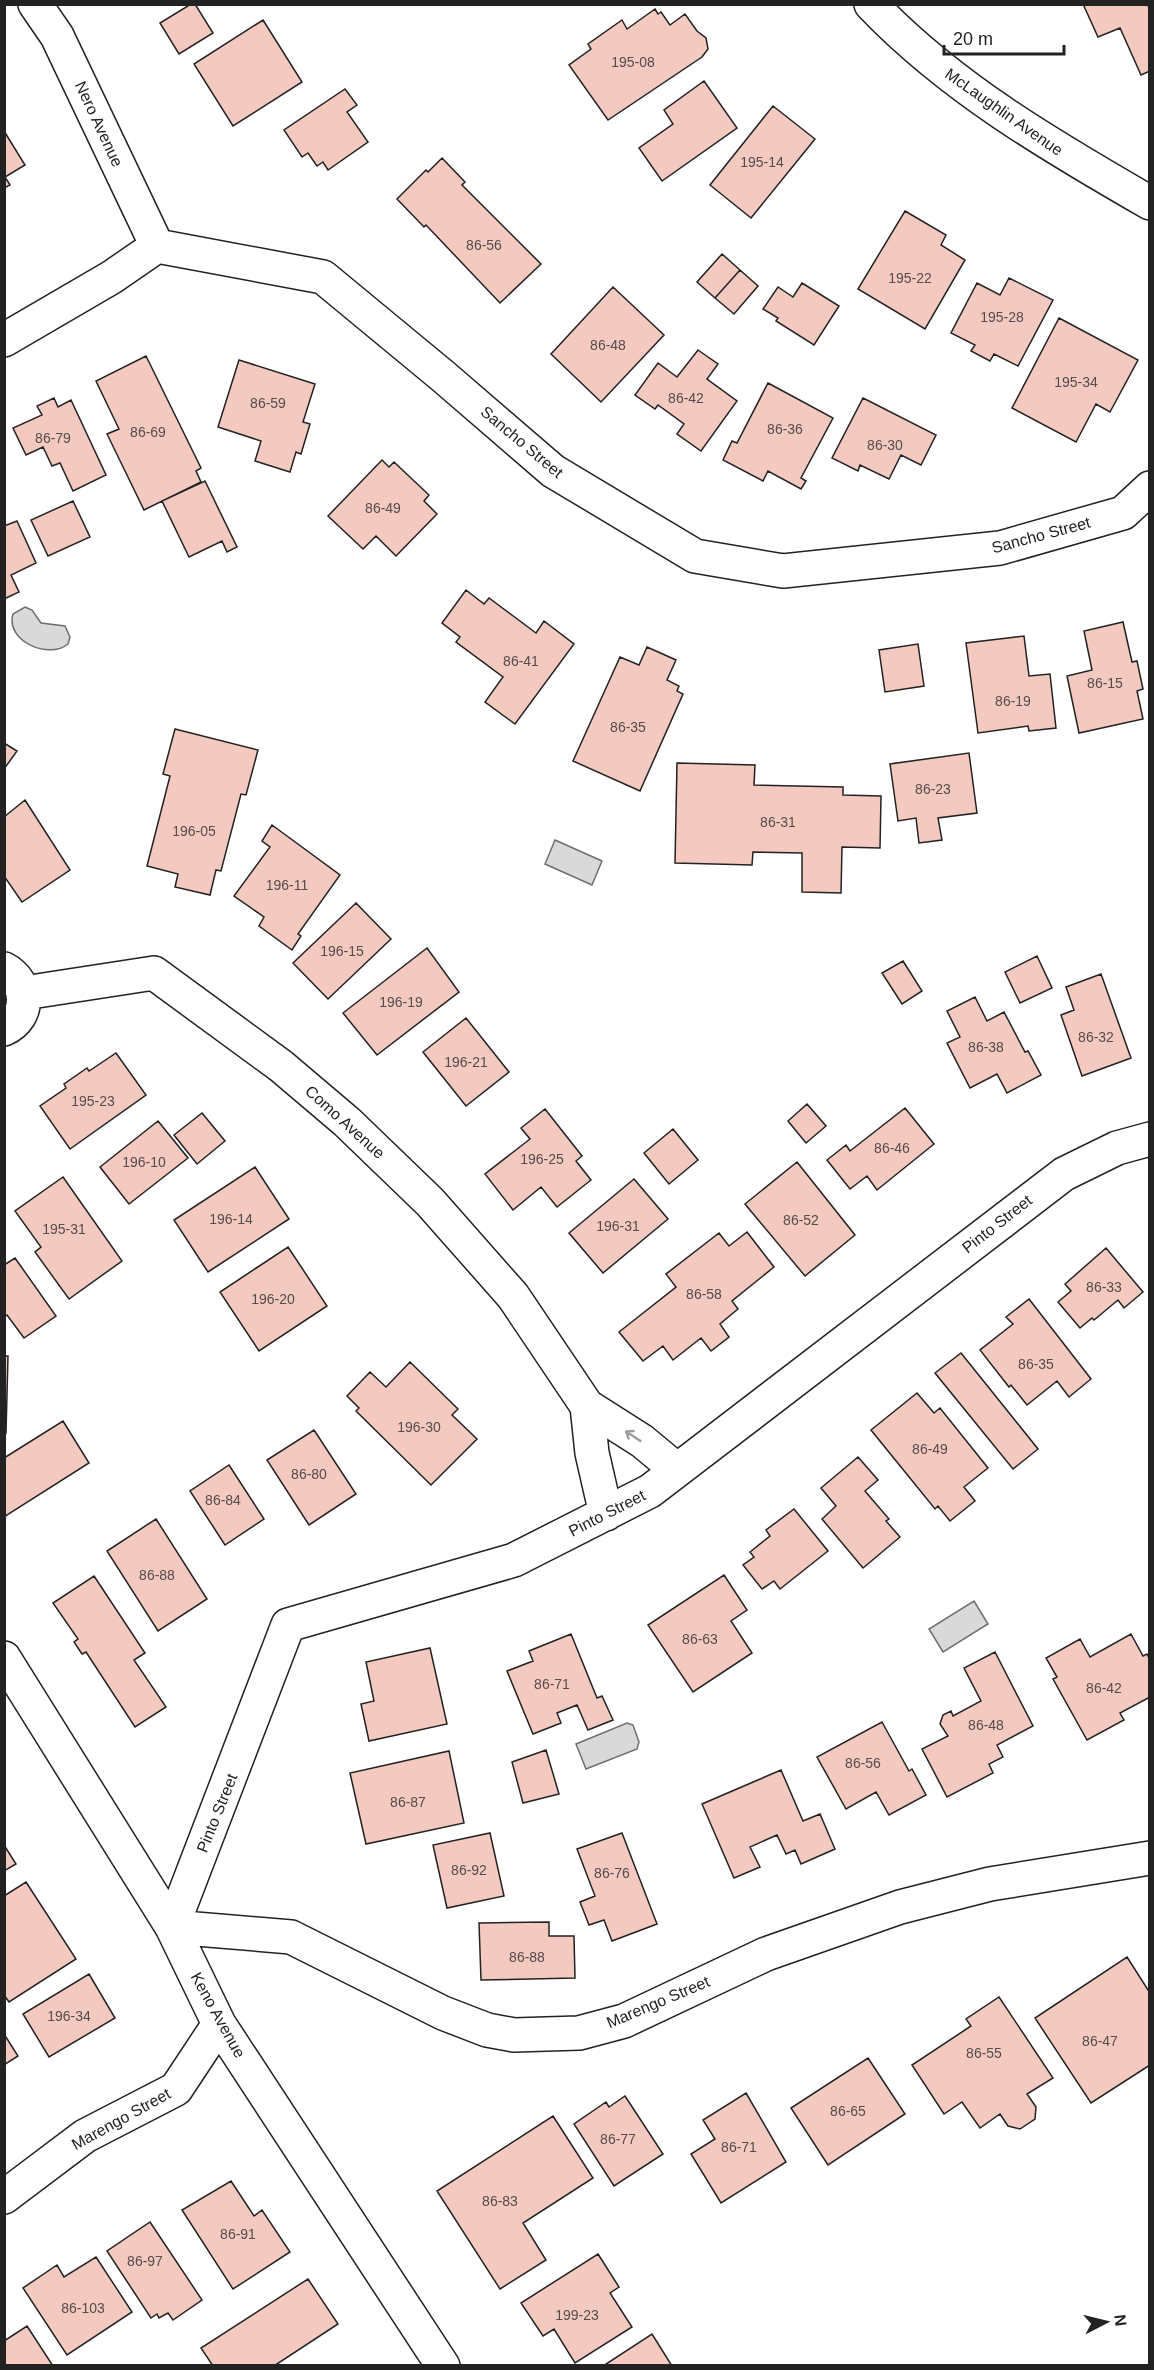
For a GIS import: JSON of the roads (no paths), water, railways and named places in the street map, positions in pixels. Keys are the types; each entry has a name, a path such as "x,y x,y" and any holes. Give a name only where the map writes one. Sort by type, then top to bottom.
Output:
{"street":[{"name":"Nero Avenue","path":"35,4 57,36 157,246"},
{"name":"McLaughlin Avenue","path":"871,4 911,43 976,95 1061,152 1149,203"},
{"path":"4,340 112,277 157,246"},
{"name":"Sancho Street","path":"157,246 322,277 444,377 553,471 695,556 783,571 1000,548 1123,513 1149,488"},
{"name":"Como Avenue","path":"14,981 154,973 281,1066 347,1122 429,1202 513,1296 587,1406 642,1441 677,1470"},
{"path":"4,1029 17,1020 22,1011 14,981"},
{"name":"Pinto Street","path":"172,1927 288,1625 514,1560 650,1491 1064,1174 1117,1148 1149,1140"},
{"name":"Como Avenue","path":"587,1406 592,1453 606,1514"},
{"name":"Keno Avenue","path":"4,1658 172,1927 219,2024 443,2366"},
{"name":"Marengo Street","path":"172,1927 291,1937 443,2013 488,2030 514,2035 579,2033 624,2020 766,1953 900,1907 990,1884 1149,1858"},
{"name":"Marengo Street","path":"4,2197 85,2136 176,2089 219,2024"}]}
